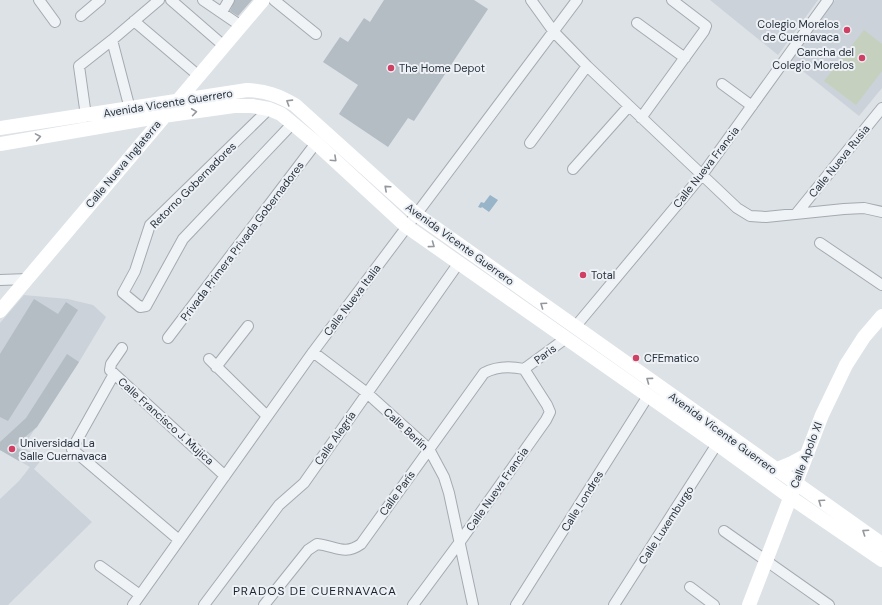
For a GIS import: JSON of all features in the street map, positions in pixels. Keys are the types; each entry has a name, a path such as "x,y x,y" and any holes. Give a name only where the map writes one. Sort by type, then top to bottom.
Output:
{"main road":[{"name":"Calle Nueva Inglaterra","path":"0,311 163,116 264,0"},
{"name":"Avenida Vicente Guerrero","path":"0,128 130,109 179,99 247,90 265,91 280,96 295,105 416,214 775,470 882,544"},
{"name":"Avenida Vicente Guerrero","path":"0,144 163,116 234,106 252,106 269,109 281,114 316,143 406,226 458,264 717,444 790,497 882,560"},
{"name":"Calle Apolo XI","path":"749,605 822,414 846,365 864,337 882,316"},
{"path":"775,470 807,455"}],"street":[{"path":"39,0 55,22"},
{"path":"81,16 100,0"},
{"path":"86,116 79,66 159,0"},
{"path":"171,0 224,46"},
{"path":"204,0 241,26"},
{"path":"222,12 229,0"},
{"path":"274,0 316,34"},
{"path":"531,0 554,32 587,66 737,208 750,216 766,217 864,208 882,212"},
{"name":"Calle Nueva Italia","path":"133,605 313,352 406,226 577,0"},
{"path":"641,118 685,58 706,26 672,0"},
{"name":"Calle Nueva Francia","path":"575,327 702,175 828,0"},
{"path":"134,20 199,76"},
{"path":"637,23 685,58"},
{"path":"112,40 130,109"},
{"path":"530,143 587,66"},
{"path":"722,84 752,106"},
{"path":"573,169 629,106"},
{"name":"Calle Nueva Rusia","path":"796,214 882,108"},
{"name":"Retorno Gobernadores","path":"269,109 150,226 135,271 123,293 140,307 146,306 183,239 293,123"},
{"name":"Privada Primera Privada Gobernadores","path":"168,338 316,143"},
{"path":"820,243 882,285"},
{"name":"Calle Alegría","path":"204,605 278,505 304,483 458,264"},
{"path":"0,280 28,279"},
{"path":"216,367 248,326"},
{"name":"Paris","path":"524,369 565,338"},
{"path":"114,374 110,370 111,364 122,348"},
{"name":"Calle Berlín","path":"313,352 367,393 429,449 444,476 473,605"},
{"path":"209,359 267,416"},
{"name":"Calle París","path":"264,605 308,550 318,544 346,551 353,550 361,544 484,373 503,367 524,369"},
{"name":"Calle Nueva Francia","path":"413,605 460,543 546,420 550,412 547,404 524,369"},
{"name":"Calle Francisco J. Mujica","path":"179,540 72,449 114,374 225,476"},
{"name":"Calle Londres","path":"516,605 648,396"},
{"name":"Calle Luxemburgo","path":"614,605 717,444"},
{"path":"724,531 829,605"},
{"path":"100,566 140,595"},
{"path":"690,587 714,605"}],"shaded area":[{"path":"710,0 818,0 778,55"},
{"name":"Colegio Morelos de Cuernavaca","path":"835,0 882,0 882,88 859,116 789,60"},
{"name":"Universidad La Salle Cuernavaca","path":"24,295 68,299 93,305 106,317 79,362 23,447 42,459 34,469 92,522 8,605 0,605 0,499 19,481 30,467 0,450 0,323"}],"green space":[{"name":"Cancha del Colegio Morelos","path":"864,30 882,44 882,71 856,105 824,81"}],"water":[{"path":"490,195 498,200 489,212 482,207 478,207 481,202 484,203"}],"building":[{"path":"235,0 252,0 238,16 230,11"},
{"name":"The Home Depot","path":"384,0 474,0 488,9 414,121 408,118 388,147 339,114 358,85 323,62 340,37 348,42 364,18 370,22"},
{"path":"34,299 58,314 66,302 78,310 8,421 0,417 0,354"},
{"path":"67,354 79,362 37,427 14,446 24,452 19,461 0,450 0,442 26,418"}],"place":[{"name":"Colegio Morelos de Cuernavaca","path":"847,30"},
{"name":"Cancha del Colegio Morelos","path":"862,58"},
{"name":"The Home Depot","path":"391,68"},
{"name":"Total","path":"583,275"},
{"name":"CFEmatico","path":"636,358"},
{"name":"Universidad La Salle Cuernavaca","path":"12,449"}],"district":[{"name":"PRADOS DE CUERNAVACA","path":"315,591"}]}
